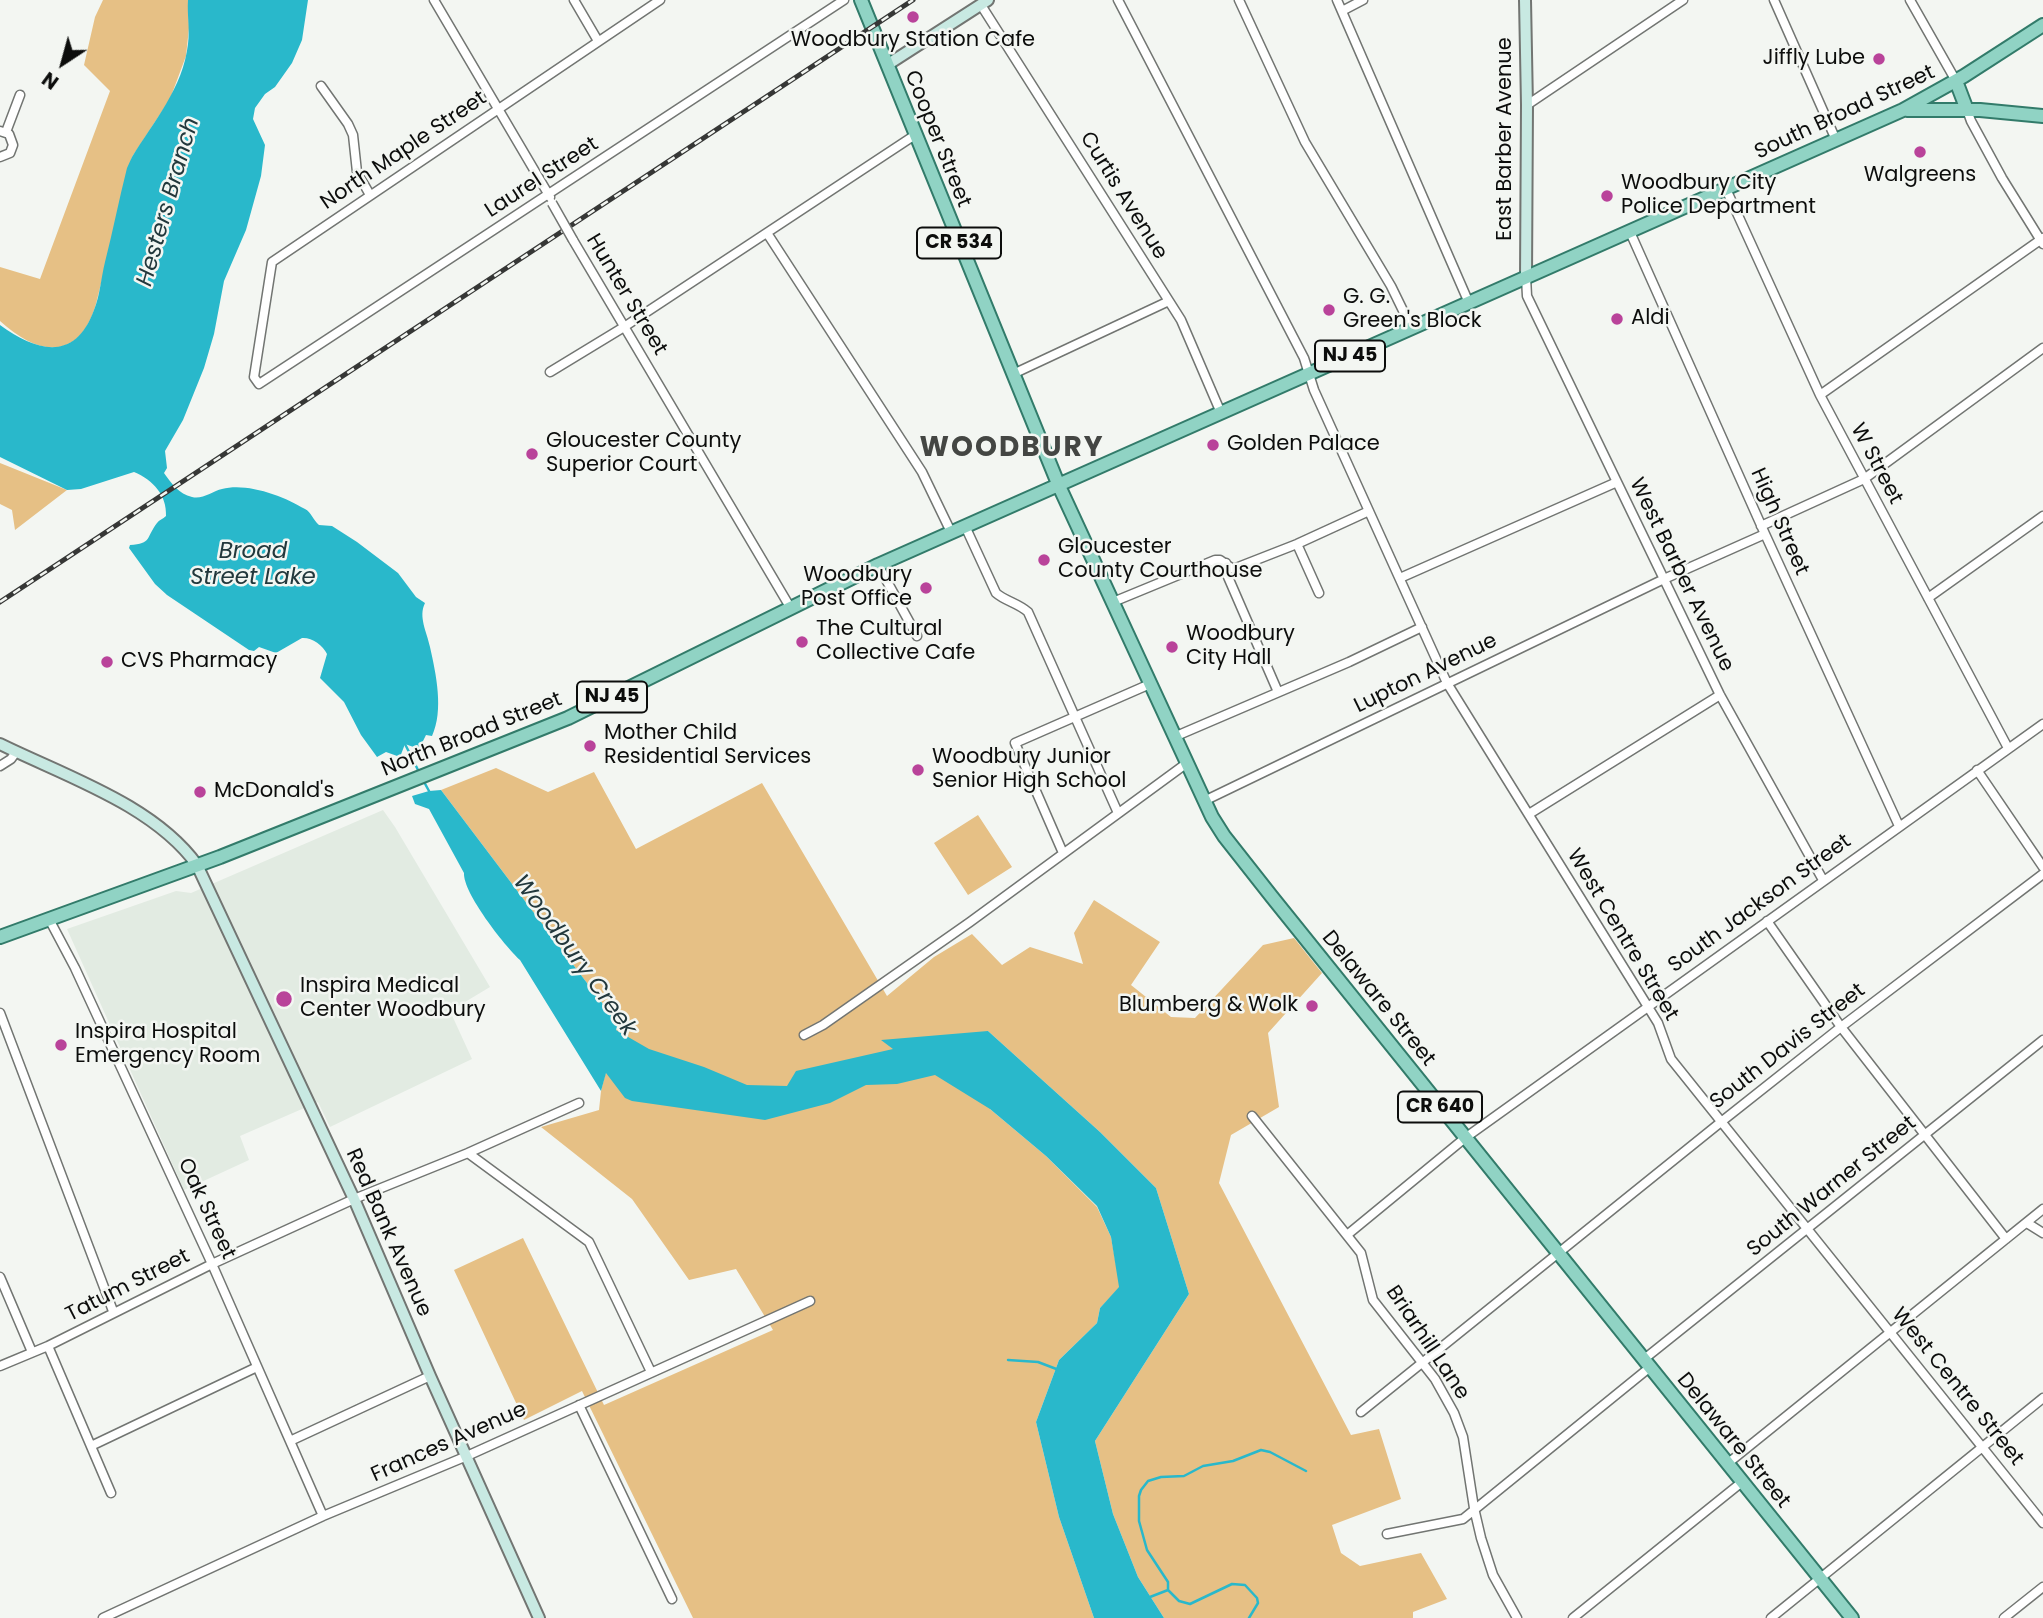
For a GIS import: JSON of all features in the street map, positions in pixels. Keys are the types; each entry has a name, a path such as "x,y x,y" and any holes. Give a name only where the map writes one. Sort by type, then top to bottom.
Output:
{"main road":[{"name":"Cooper Street","path":"861,0 1059,486"},
{"name":"NJ 45","path":"1956,81 2043,25"},
{"name":"South Broad Street","path":"1059,486 1903,110 1956,81"},
{"path":"1956,81 1967,110"},
{"path":"1903,110 1967,110 2043,116"},
{"name":"North Broad Street","path":"0,937 197,865 593,707 878,565 1059,486"},
{"name":"Delaware Street","path":"1059,486 1204,801 1227,840 1852,1618"}],"street":[{"name":"Hunter Street","path":"434,0 790,607"},
{"path":"573,0 597,41"},
{"name":"North Maple Street","path":"259,384 254,377 272,262 660,0"},
{"name":"Laurel Street","path":"259,384 550,199 844,0"},
{"name":"West Centre Street","path":"1118,0 1298,347 1447,682 1658,1023 1671,1059 2043,1523"},
{"path":"1239,0 1305,142 1385,276 1412,329"},
{"path":"1337,0 1469,303"},
{"path":"1342,11 1363,0"},
{"path":"1527,105 1684,0"},
{"path":"1774,0 1836,140"},
{"path":"1910,0 1956,81"},
{"path":"887,65 984,2"},
{"name":"Curtis Avenue","path":"984,2 1181,320 1221,413"},
{"name":"East Barber Avenue","path":"1526,2 1526,277"},
{"path":"321,86 353,135 357,172 370,195"},
{"path":"0,157 10,153 13,145 12,138 3,132 20,95"},
{"path":"1819,395 2042,241 2002,178 1967,110"},
{"path":"550,372 624,327 915,135"},
{"name":"W Street","path":"1726,189 1819,395 2008,748"},
{"name":"High Street","path":"1630,232 1899,826"},
{"path":"767,233 923,474 951,532"},
{"name":"West Barber Avenue","path":"1526,277 1527,296 1720,695 1823,880"},
{"path":"1013,374 1169,301"},
{"path":"1761,526 1864,479 2043,348"},
{"path":"1400,578 1617,482"},
{"path":"1113,602 1215,560 1220,560 1233,569 1297,544 1369,511"},
{"path":"1928,598 2043,516"},
{"path":"965,526 996,593 1028,612 1118,813"},
{"name":"Lupton Avenue","path":"1204,801 1447,682 1765,534"},
{"path":"1297,544 1319,593"},
{"path":"1226,564 1225,570 1278,692"},
{"path":"878,565 917,636"},
{"path":"1174,737 1422,627"},
{"path":"1063,853 1016,743 1150,684"},
{"path":"1529,814 1720,695"},
{"name":"South Jackson Street","path":"1348,1235 1465,1138 2043,724"},
{"name":"Red Bank Avenue","path":"0,744 154,821 186,850 197,865 354,1199 536,1617"},
{"path":"0,766 16,752"},
{"path":"804,1035 823,1026 971,922 1187,763"},
{"path":"1977,770 2043,867"},
{"name":"South Davis Street","path":"1361,1412 1841,1027 2043,874"},
{"name":"Oak Street","path":"49,919 75,968 212,1264 323,1516"},
{"path":"1767,921 1841,1027 2006,1239"},
{"path":"0,1013 113,1311"},
{"name":"South Warner Street","path":"1387,1534 1463,1519 1807,1229 2043,1040"},
{"name":"Tatum Street","path":"0,1366 48,1346 113,1311 354,1199 468,1153 579,1103"},
{"name":"Briarhill Lane","path":"1252,1116 1361,1253 1373,1300 1423,1363 1454,1413 1463,1437 1474,1508 1493,1576 1517,1618"},
{"path":"468,1153 589,1242 651,1372"},
{"path":"1727,1464 2043,1209"},
{"path":"2027,1223 2043,1233"},
{"path":"0,1277 32,1352"},
{"name":"Frances Avenue","path":"103,1618 323,1516 467,1456 810,1301"},
{"path":"48,1346 111,1493"},
{"path":"91,1446 257,1367"},
{"path":"290,1441 430,1376"},
{"path":"1771,1618 2043,1398"},
{"path":"579,1405 672,1600"},
{"path":"1573,1618 1742,1482"},
{"path":"2004,1618 2043,1587"}],"shaded area":[{"path":"103,0 188,0 186,56 170,99 132,157 89,323 79,336 68,344 43,346 14,333 0,321 0,267 40,279 110,91 84,65 95,17"},
{"path":"0,463 67,490 15,530 12,510 0,504"},
{"path":"496,768 548,792 594,772 636,849 762,783 887,996 934,957 972,934 1002,965 1030,947 1083,964 1074,933 1094,900 1160,942 1131,985 1171,1017 1195,1018 1263,945 1294,938 1322,973 1268,1033 1279,1107 1231,1135 1219,1183 1351,1435 1379,1429 1401,1499 1332,1525 1341,1553 1360,1566 1421,1553 1447,1599 1413,1612 1413,1618 1164,1618 1138,1577 1113,1514 1095,1441 1189,1294 1156,1188 1100,1132 988,1031 990,1109 1046,1156 1097,1207 1111,1237 1120,1287 1100,1308 1097,1323 1059,1360 1036,1422 1059,1517 1094,1618 693,1618 582,1391 524,1420 454,1270 523,1238 604,1405 773,1330 736,1269 689,1280 632,1199 541,1127 599,1110 601,1091 618,1024 441,790"},
{"name":"Inspira Medical Center Woodbury","path":"383,810 490,987 450,1011 472,1059 330,1127 318,1102 240,1136 249,1160 184,1190 67,929 176,891 191,893"},
{"path":"978,815 1012,867 968,895 934,843"}],"water":[{"path":"188,0 308,0 302,40 292,63 275,87 265,94 255,108 253,119 265,145 261,176 246,230 224,281 214,334 204,368 183,420 165,451 167,468 164,473 179,491 187,496 196,498 222,489 242,487 265,491 296,504 307,510 319,525 332,526 398,573 416,597 425,603 423,619 436,680 438,715 432,736 426,735 419,749 405,744 400,757 386,752 377,757 361,735 344,702 320,678 327,654 316,642 302,638 276,653 259,647 254,651 249,650 167,595 155,584 129,548 130,545 148,539 158,522 166,516 161,495 147,479 134,472 81,489 67,490 0,457 0,325 28,341 54,347 66,345 86,327 98,298 127,168 174,90 185,60 189,38"},
{"path":"441,790 618,1024 616,1030 649,1049 747,1085 787,1086 796,1071 893,1049 881,1040 988,1031 1100,1132 1156,1188 1189,1294 1095,1441 1113,1514 1138,1577 1164,1618 1094,1618 1059,1517 1036,1422 1059,1360 1097,1323 1100,1308 1119,1287 1111,1237 1097,1206 1046,1156 990,1109 935,1075 897,1084 866,1085 830,1103 765,1120 632,1101 625,1098 606,1073 601,1091 520,960 504,943 477,905 465,882 464,873 429,809 415,804 412,796"}],"waterway":[{"name":"Woodbury Creek","path":"404,742 420,774"},
{"name":"Woodbury Creek","path":"423,780 429,791"},
{"path":"1008,1360 1038,1362 1059,1370"},
{"path":"1249,1618 1258,1603 1257,1598 1245,1585 1232,1584 1190,1604 1179,1601 1168,1590 1168,1582 1147,1550 1139,1521 1141,1490 1148,1481 1161,1477 1184,1476 1203,1466 1233,1461 1261,1450 1306,1471"},
{"path":"1150,1597 1168,1590"}],"railway":[{"path":"0,602 913,0"}],"place":[{"name":"Woodbury Station Cafe","path":"913,17"},
{"name":"Jiffly Lube","path":"1879,59"},
{"name":"Walgreens","path":"1920,152"},
{"name":"Woodbury City Police Department","path":"1607,196"},
{"name":"G. G. Green's Block","path":"1329,310"},
{"name":"Aldi","path":"1617,319"},
{"name":"Golden Palace","path":"1213,445"},
{"name":"Gloucester County Superior Court","path":"532,454"},
{"name":"Gloucester County Courthouse","path":"1044,560"},
{"name":"Woodbury Post Office","path":"926,588"},
{"name":"The Cultural Collective Cafe","path":"802,642"},
{"name":"Woodbury City Hall","path":"1172,647"},
{"name":"CVS Pharmacy","path":"107,662"},
{"name":"Mother Child Residential Services","path":"590,746"},
{"name":"Woodbury Junior Senior High School","path":"918,770"},
{"name":"McDonald's","path":"200,792"},
{"name":"Inspira Medical Center Woodbury","path":"284,999"},
{"name":"Blumberg & Wolk","path":"1312,1006"},
{"name":"Inspira Hospital Emergency Room","path":"61,1045"}],"district":[{"name":"WOODBURY","path":"1012,449"}],"water label":[{"name":"Hesters Branch","path":"169,202"},
{"name":"Broad Street Lake","path":"253,565"}]}
